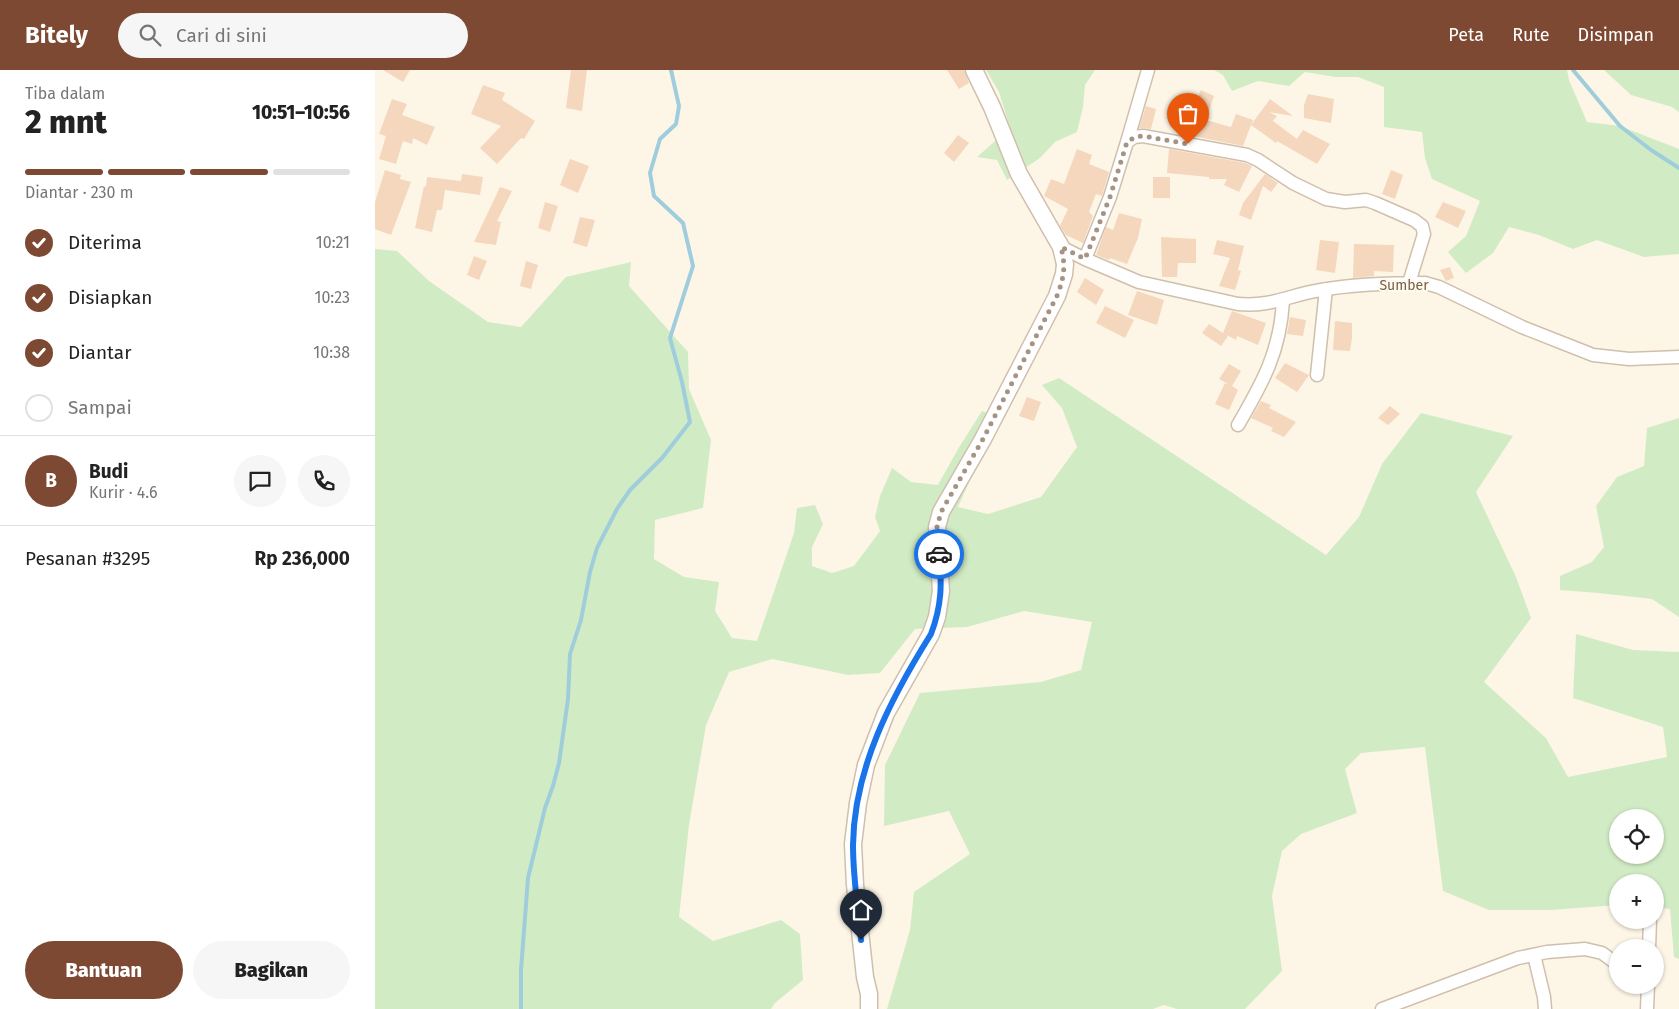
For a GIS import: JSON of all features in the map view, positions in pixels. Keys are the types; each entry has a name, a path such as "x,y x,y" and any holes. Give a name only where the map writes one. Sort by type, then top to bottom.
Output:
{"street":[{"path":"869,1009 869,994 865,977 855,885 853,844 858,803 866,765 886,712 931,634 937,616 941,591 937,527 941,512 983,439 1057,296 1065,274 1061,247 1019,174 992,107 974,70"},
{"path":"1085,259 1110,197 1148,70"},
{"path":"1127,142 1135,137 1143,136 1242,154 1258,160 1293,184 1326,199 1345,202 1366,200 1415,220 1422,226 1424,234 1409,283"},
{"name":"Sumber","path":"1061,247 1120,275 1158,286 1254,306 1283,301 1307,292 1326,289 1425,283 1439,287 1522,327 1593,355 1629,359 1679,358"},
{"path":"1317,375 1326,289"},
{"path":"1237,425 1267,372 1275,352 1283,301"},
{"path":"1383,1009 1518,958 1547,952 1585,950 1602,953 1609,958"},
{"path":"1534,955 1545,1009"},
{"path":"1646,994 1647,1009"}],"green space":[{"path":"986,70 1095,70 1085,85 1083,107 1077,132 1055,142 1040,158 1007,180 997,160 977,157 1010,128 999,92"},
{"path":"1214,70 1567,70 1569,80 1587,122 1620,126 1679,149 1679,254 1644,257 1597,240 1573,249 1539,235 1509,227 1493,253 1466,273 1448,252 1466,236 1480,201 1432,179 1425,158 1422,132 1384,127 1384,87 1358,77 1335,77 1305,72 1289,86 1258,81 1232,91 1223,75"},
{"path":"1604,70 1679,70 1679,112 1672,107 1631,95"},
{"path":"375,249 397,251 429,281 488,322 521,327 566,277 631,262 629,286 688,352 689,389 711,440 703,508 655,520 654,559 684,577 719,582 715,611 732,638 757,641 794,533 797,508 815,505 823,524 812,547 812,566 832,573 854,566 880,531 875,517 880,496 892,468 911,482 938,485 982,411 1001,418 958,507 988,514 1041,497 1077,447 1062,408 1042,385 1059,378 1326,555 1359,517 1382,464 1421,413 1513,436 1476,492 1516,577 1531,618 1484,682 1546,738 1568,777 1667,757 1663,727 1573,698 1576,634 1633,650 1679,652 1679,959 1674,957 1670,909 1664,908 1664,874 1609,874 1609,906 1551,910 1489,910 1443,891 1425,747 1361,753 1345,769 1357,813 1301,834 1282,851 1272,896 1282,971 1245,1009 1177,1009 1164,1005 1153,1009 887,1009 910,930 914,892 970,854 949,811 884,826 885,765 920,693 1041,682 1081,670 1092,622 1024,611 967,627 915,629 880,673 848,675 772,659 729,672 706,725 689,825 679,917 713,941 781,920 800,934 803,980 775,1003 771,1009 375,1009"},
{"path":"1679,418 1679,617 1652,599 1560,590 1560,576 1592,562 1604,547 1596,506 1617,477 1644,466 1647,428"}],"building":[{"path":"383,70 410,70 403,82"},
{"path":"571,70 587,70 582,111 566,108"},
{"path":"947,70 964,70 969,83 959,89"},
{"path":"483,85 505,93 502,100 535,121 524,139 521,138 497,164 480,148 501,126 471,114"},
{"path":"1201,90 1214,96 1206,120 1231,127 1236,114 1253,120 1243,146 1183,134 1188,116"},
{"path":"1308,94 1334,99 1331,123 1304,118 1304,105"},
{"path":"392,99 407,104 402,115 435,127 427,145 413,138 412,144 403,141 396,164 379,159 386,136 379,134"},
{"path":"1270,99 1293,116 1269,112 1277,116 1273,121 1297,139 1303,130 1330,144 1317,164 1277,141 1276,143 1251,125"},
{"path":"1146,106 1156,109 1151,129 1139,128"},
{"path":"958,135 969,143 954,162 944,153"},
{"path":"1077,149 1092,155 1089,164 1109,172 1102,196 1096,194 1089,212 1093,216 1083,243 1066,235 1060,226 1068,209 1044,196 1051,179 1064,184"},
{"path":"1169,149 1245,163 1252,166 1239,192 1224,185 1227,179 1209,179 1209,177 1167,173"},
{"path":"570,159 589,166 578,193 560,185"},
{"path":"385,170 401,175 400,179 411,182 391,235 375,229 375,202"},
{"path":"1391,170 1403,175 1395,199 1382,194"},
{"path":"462,174 483,177 480,195 445,190 442,210 437,210 432,232 415,228 427,177 461,181"},
{"path":"1265,174 1278,183 1271,192 1263,186 1251,220 1239,215 1243,203"},
{"path":"1153,177 1170,177 1170,198 1153,198"},
{"path":"500,187 512,191 497,221 501,222 496,245 474,242"},
{"path":"545,202 558,206 550,232 538,228"},
{"path":"1443,202 1466,211 1458,228 1435,217"},
{"path":"1119,213 1142,219 1138,238 1127,264 1096,255 1106,227 1113,230"},
{"path":"580,217 595,220 587,247 573,243"},
{"path":"1161,237 1196,239 1196,263 1178,263 1177,277 1162,277"},
{"path":"1217,240 1244,246 1238,270 1241,271 1235,290 1219,286 1230,258 1213,254"},
{"path":"1320,240 1339,242 1335,273 1316,270"},
{"path":"1354,244 1394,245 1393,272 1374,271 1374,276 1353,278"},
{"path":"474,256 487,261 479,280 467,275"},
{"path":"526,261 538,265 531,289 520,286"},
{"path":"1450,267 1454,278 1446,281 1440,270"},
{"path":"1085,278 1104,290 1096,305 1077,292"},
{"path":"1137,291 1164,300 1157,325 1128,315"},
{"path":"1105,306 1134,320 1125,338 1096,323"},
{"path":"1232,311 1266,323 1258,345 1237,336 1236,340 1223,333"},
{"path":"1290,317 1306,320 1303,336 1287,334"},
{"path":"1335,321 1352,323 1350,351 1333,350"},
{"path":"1209,324 1228,336 1221,346 1202,333"},
{"path":"1285,363 1309,375 1297,392 1275,378"},
{"path":"1229,364 1241,371 1232,386 1238,390 1229,410 1215,404 1225,383 1230,385 1219,379"},
{"path":"1027,397 1041,402 1034,421 1019,416"},
{"path":"1261,401 1271,405 1269,408 1296,422 1284,437 1271,431 1273,428 1251,418"},
{"path":"1390,406 1400,414 1388,425 1378,418"}],"waterway":[{"path":"521,1009 521,970 528,878 545,808 559,763 568,699 570,654 581,620 590,572 597,548 617,509 630,490 662,458 690,422 670,338 693,266 683,223 654,196 650,173 660,139 676,124 679,106 671,70"},
{"path":"1573,70 1620,126 1651,150 1679,168"}],"way so far":[{"path":"939,554 937,527 941,512 983,439 1057,296 1065,274 1061,247 1085,259 1110,197 1127,142 1135,137 1143,136 1188,144"}],"route":[{"path":"861,940 853,844 858,803 866,765 881,723 934,626 941,591 939,554"}]}
